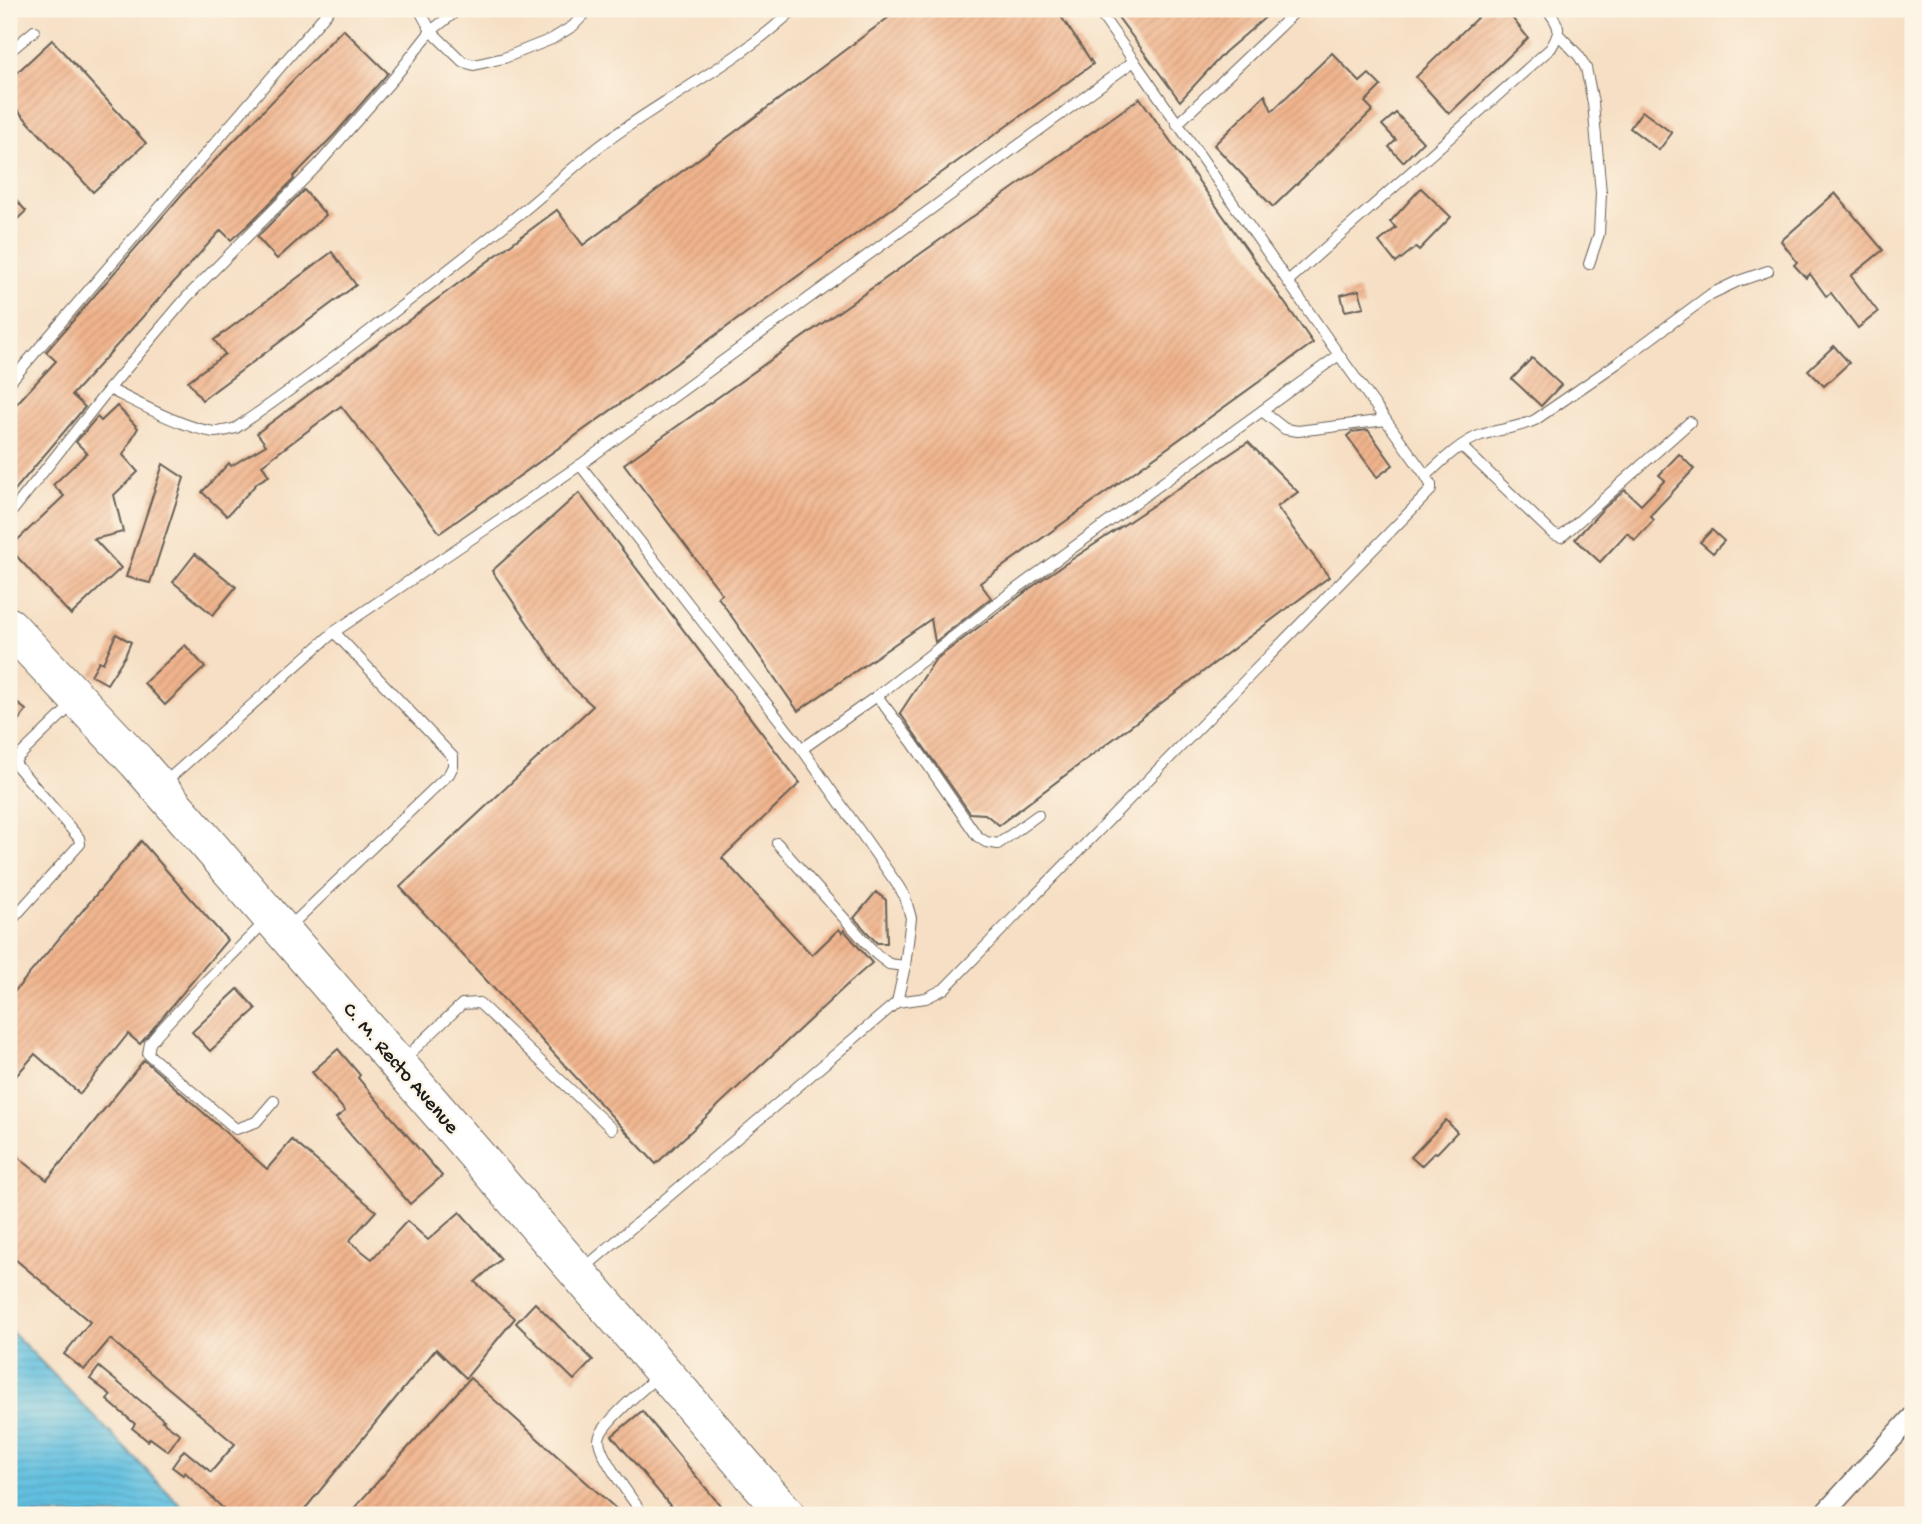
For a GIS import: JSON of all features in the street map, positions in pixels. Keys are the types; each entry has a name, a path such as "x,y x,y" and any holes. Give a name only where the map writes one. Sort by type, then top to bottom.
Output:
{"highway":[{"name":"C. M. Recto Avenue","path":"14,636 137,762 787,1515"}],"street":[{"path":"1823,1515 1913,1416"}],"lane":[{"path":"9,383 330,9"},
{"path":"419,9 431,31 463,62 474,65 504,58 552,40 573,26 589,9"},
{"path":"9,515 109,389 187,297 318,165 431,31 459,9"},
{"path":"109,389 172,419 211,432 236,428 475,248 598,148 640,117 741,52 794,9"},
{"path":"579,1273 897,1002 926,998 944,989 1429,493 1431,485 1426,476 1097,9"},
{"path":"1177,124 1298,9"},
{"path":"1288,281 1551,48 1559,35 1559,28 1547,9"},
{"path":"9,52 34,31"},
{"path":"1559,35 1579,56 1586,68 1593,103 1601,193 1599,234 1589,264"},
{"path":"158,788 334,632 580,465 1135,61"},
{"path":"1426,476 1477,436 1535,421 1711,294 1768,271"},
{"path":"802,749 877,696 971,622 1339,355"},
{"path":"1262,411 1285,429 1298,431 1386,421"},
{"path":"1461,446 1553,534 1560,537 1690,422"},
{"path":"580,465 802,749 905,897 911,918 897,1002"},
{"path":"274,1101 256,1122 236,1129 148,1054 150,1043 202,985 277,924 449,774 453,766 453,757 334,632"},
{"path":"877,696 977,836 986,842 998,844 1038,816"},
{"path":"9,923 80,844 79,838 17,766 15,760 78,699"},
{"path":"777,843 876,954 890,964 905,966"},
{"path":"399,1064 462,1004 479,1003 612,1129"},
{"path":"643,1515 605,1457 599,1441 601,1432 663,1372"}],"water":[{"path":"9,1330 18,1338 190,1515 9,1515"}],"building":[{"path":"900,9 1056,9 1093,64 440,533 341,406 262,465 269,476 258,482 227,516 202,492 229,463 231,466 266,445 257,433 557,210 583,245"},
{"path":"1112,9 1275,9 1225,52 1180,101"},
{"path":"1486,9 1505,9 1528,38 1449,114 1416,77"},
{"path":"343,29 388,73 294,179 247,226 231,240 221,230 72,395 85,407 9,497 9,412 56,361 46,352 183,193"},
{"path":"52,40 146,143 93,192 9,101 9,80"},
{"path":"1332,53 1360,82 1369,74 1381,86 1365,102 1373,110 1273,207 1214,145 1265,95 1272,111"},
{"path":"1140,98 1313,343 980,583 991,598 935,642 931,619 798,711 718,597 722,594 624,464"},
{"path":"1642,111 1672,133 1659,150 1630,128"},
{"path":"1396,113 1423,142 1403,162 1389,147 1396,140 1382,125"},
{"path":"1421,188 1451,217 1419,250 1416,247 1396,263 1379,242 1396,228 1390,222"},
{"path":"304,190 326,215 277,259 257,237"},
{"path":"9,192 26,211 9,227"},
{"path":"1835,193 1883,250 1851,276 1878,312 1858,328 1831,293 1826,296 1810,274 1806,278 1794,265 1797,262 1781,241"},
{"path":"332,252 356,285 202,400 188,381 225,354 214,340"},
{"path":"1359,290 1364,307 1345,311 1341,295"},
{"path":"1834,346 1849,363 1824,386 1808,370"},
{"path":"1532,358 1561,385 1541,406 1512,379"},
{"path":"117,406 138,428 123,455 138,472 114,495 123,532 94,539 121,568 71,615 9,548 64,496 53,485 87,453 76,442 97,417 101,421"},
{"path":"1368,430 1393,465 1377,477 1347,436 1352,432"},
{"path":"1248,442 1298,492 1277,507 1329,577 999,825 985,814 970,813 900,713 935,660 1044,578"},
{"path":"1679,454 1694,469 1650,516 1654,520 1635,540 1627,533 1600,562 1575,539 1625,490 1641,505 1665,480 1659,475"},
{"path":"163,464 184,478 150,583 126,577"},
{"path":"579,493 800,783 722,858 812,955 839,929 842,933 844,930 872,963 656,1164 400,887 593,706 570,685 492,571"},
{"path":"1712,530 1724,541 1713,553 1700,542"},
{"path":"195,554 236,587 213,615 173,582"},
{"path":"116,634 131,642 107,684 91,675 99,661 103,663"},
{"path":"185,645 205,667 165,705 144,683"},
{"path":"9,697 26,710 9,733"},
{"path":"141,841 227,940 140,1044 128,1034 80,1094 35,1054 9,1084 9,998"},
{"path":"876,892 886,900 887,943 877,943 854,918"},
{"path":"238,989 256,1009 210,1051 192,1032"},
{"path":"338,1049 360,1075 358,1078 442,1176 410,1204 336,1118 345,1111 312,1072"},
{"path":"144,1060 267,1169 292,1140 376,1211 349,1241 372,1259 407,1221 428,1240 460,1212 501,1259 475,1282 515,1318 466,1378 436,1349 300,1515 230,1515 185,1472 183,1475 172,1467 184,1450 211,1472 235,1444 110,1339 84,1370 64,1354 90,1322 9,1254 9,1150 47,1180"},
{"path":"1446,1120 1457,1132 1421,1166 1411,1157"},
{"path":"535,1303 593,1360 574,1380 516,1323"},
{"path":"99,1367 180,1434 168,1451 150,1438 148,1441 132,1428 135,1424 107,1400 111,1395 90,1379"},
{"path":"470,1378 623,1515 348,1515"},
{"path":"642,1411 720,1505 708,1515 678,1515 612,1436"}]}
